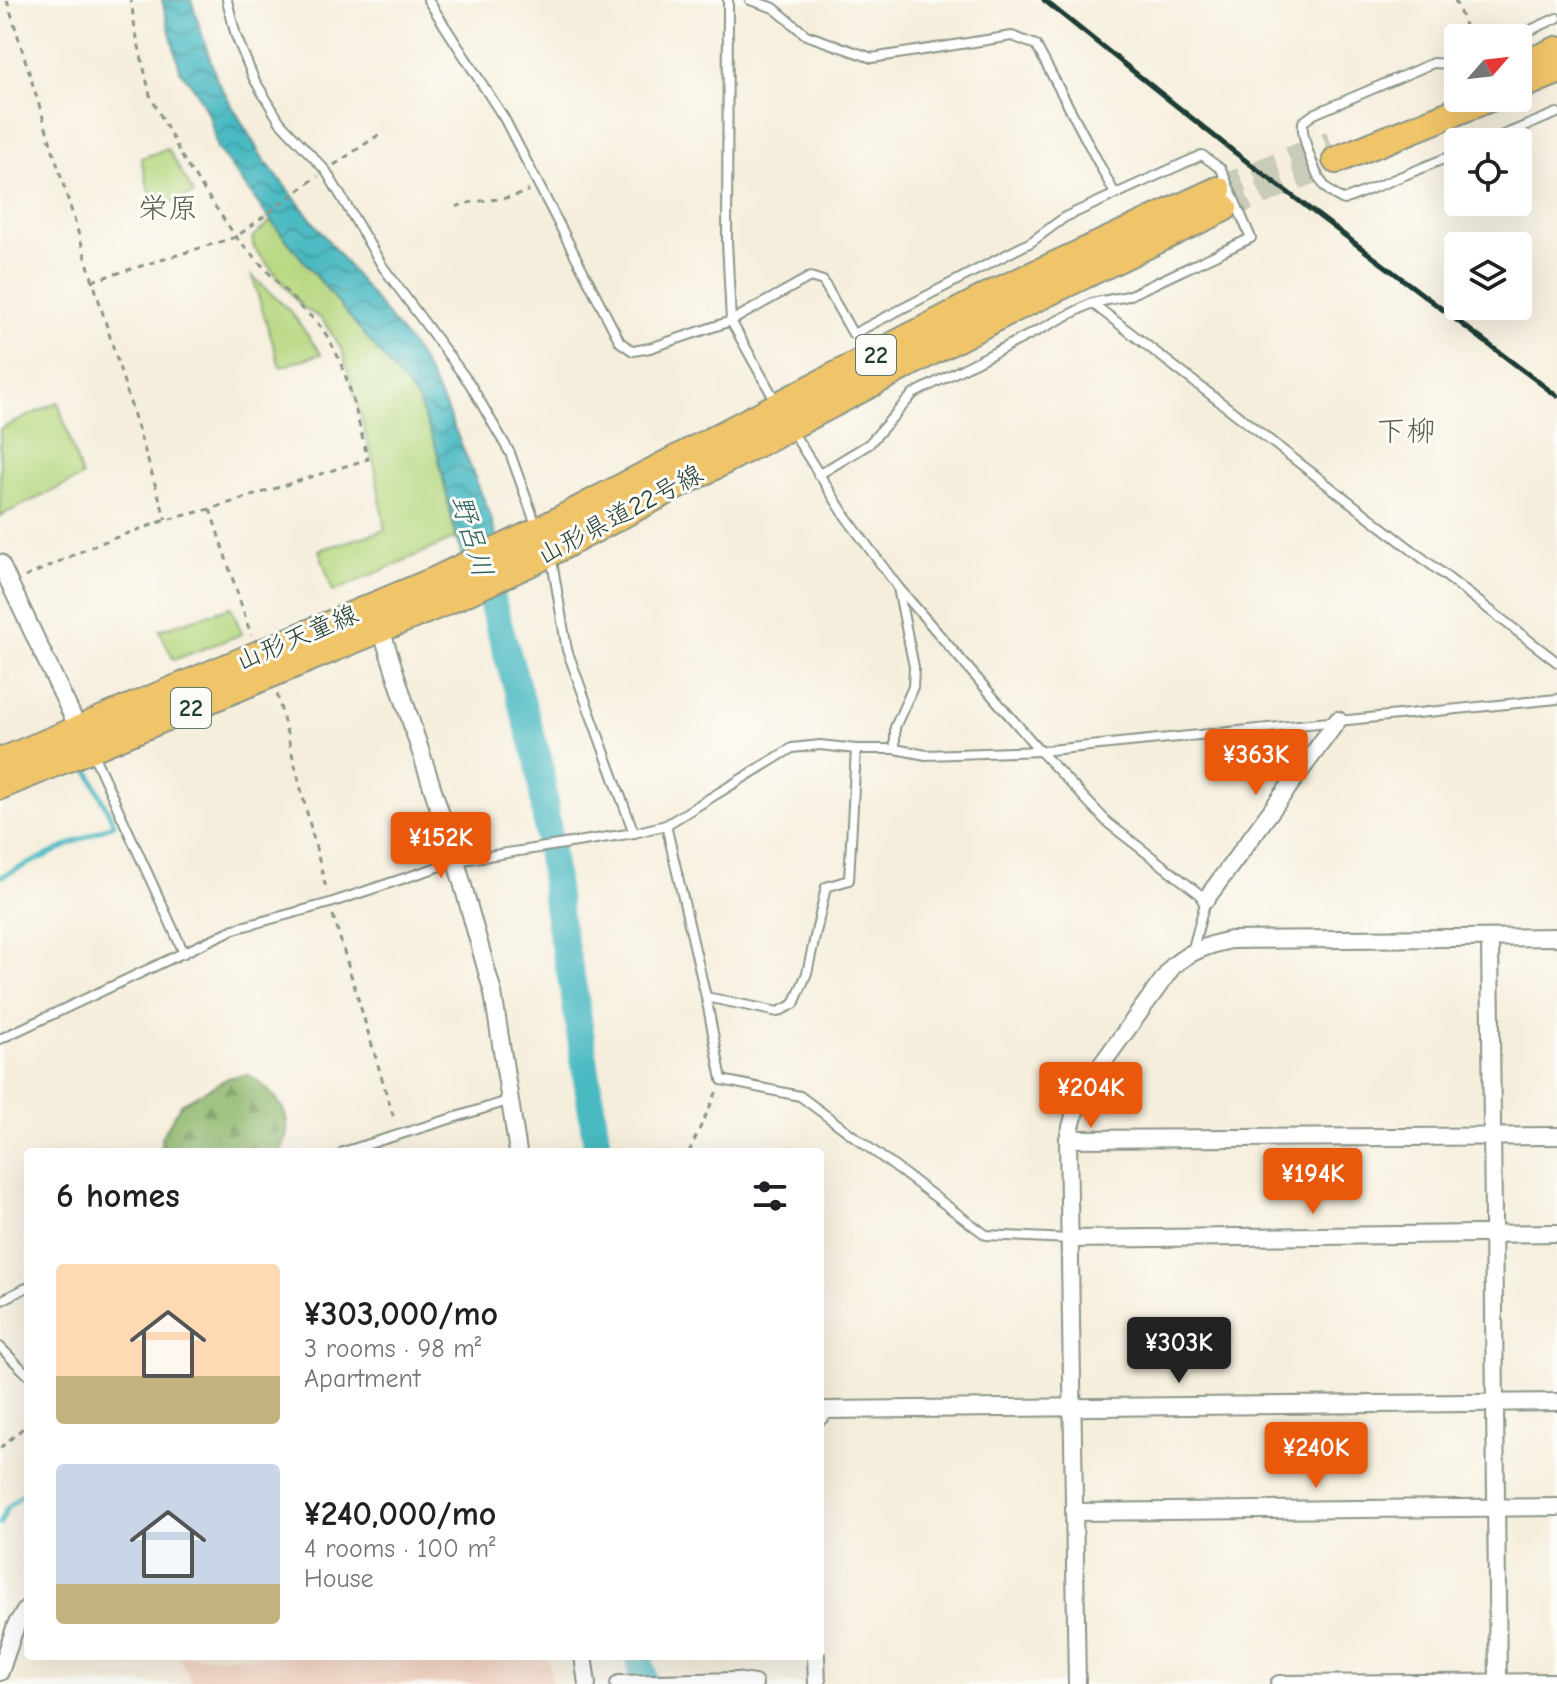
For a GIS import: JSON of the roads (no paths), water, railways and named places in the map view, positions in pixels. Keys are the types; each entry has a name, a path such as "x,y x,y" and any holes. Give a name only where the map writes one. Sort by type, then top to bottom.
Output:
{"main road":[{"path":"1532,61 1557,50"},
{"path":"1532,81 1557,71"},
{"path":"1444,99 1334,151 1449,112"},
{"name":"山形県道22号線","path":"0,786 85,740 440,592 538,545 783,416 1003,314 1221,199"},
{"name":"山形天童線","path":"0,762 85,740 258,654 377,617"}],"street":[{"path":"0,563 5,587 85,740"},
{"path":"377,617 456,861 493,993 518,1148"},
{"path":"1206,899 1338,720"},
{"path":"1077,1684 1068,1139 1076,1108 1091,1079 1173,966 1192,953 1230,940 1557,937"},
{"path":"1490,939 1498,1684"},
{"path":"1068,1139 1557,1136"},
{"path":"1069,1239 1557,1233"},
{"path":"824,1412 1072,1406 1557,1402"},
{"path":"1076,1512 1557,1507"},
{"path":"0,1672 16,1625 24,1613"},
{"path":"584,1660 587,1684"},
{"path":"816,1660 817,1684"},
{"path":"619,1684 736,1681 754,1684"},
{"path":"1279,1684 1557,1682"}],"lane":[{"path":"227,0 236,36 254,79 280,122 326,171 383,267 444,347 510,453 567,650 634,833"},
{"path":"428,0 504,118 620,342 633,351 731,321 810,277 823,281 853,334 1031,242 1065,217 1115,194 1202,155 1221,169 1251,238 1128,296 1092,303 913,394 869,444 818,475"},
{"path":"728,0 727,241 731,321 818,475 898,587 1040,751 1108,823 1206,899 1192,953"},
{"path":"750,0 774,8 806,35 872,58 1012,36 1036,45 1115,194"},
{"path":"1532,29 1557,18"},
{"path":"1444,64 1433,63 1314,114 1303,122 1301,132 1322,184 1333,195 1344,200 1444,159"},
{"path":"1520,128 1557,113"},
{"path":"1092,303 1557,662"},
{"path":"895,749 895,727 913,687 914,667 898,587"},
{"path":"0,1039 234,929 330,903 456,861 634,833 666,825 792,748 820,745 895,749 926,755 1040,751 1557,699"},
{"path":"85,740 184,953"},
{"path":"706,997 778,1012 794,1004 807,973 826,887 849,880 856,749"},
{"path":"666,825 722,1080 800,1096 986,1235 1069,1239"},
{"path":"356,1148 512,1100"},
{"path":"0,1301 24,1289"},
{"path":"0,1347 24,1371"}],"water":[{"path":"162,0 191,0 217,80 262,157 418,354 446,408 490,514 510,588 474,600 436,447 417,399 271,221 217,148 210,118 197,92 180,70"}],"waterway":[{"name":"野呂川","path":"479,558 539,762 559,920 574,992 597,1148"},
{"path":"0,877 114,824 87,767"},
{"path":"0,1524 7,1508 24,1493"},
{"name":"野呂川","path":"640,1660 644,1684"}],"tunnel":[{"path":"1218,190 1331,143"},
{"path":"1224,208 1336,160"}],"railway":[{"path":"1044,0 1233,151 1557,396"}],"district":[{"name":"栄原","path":"168,208"},
{"name":"下柳","path":"1406,431"}]}
